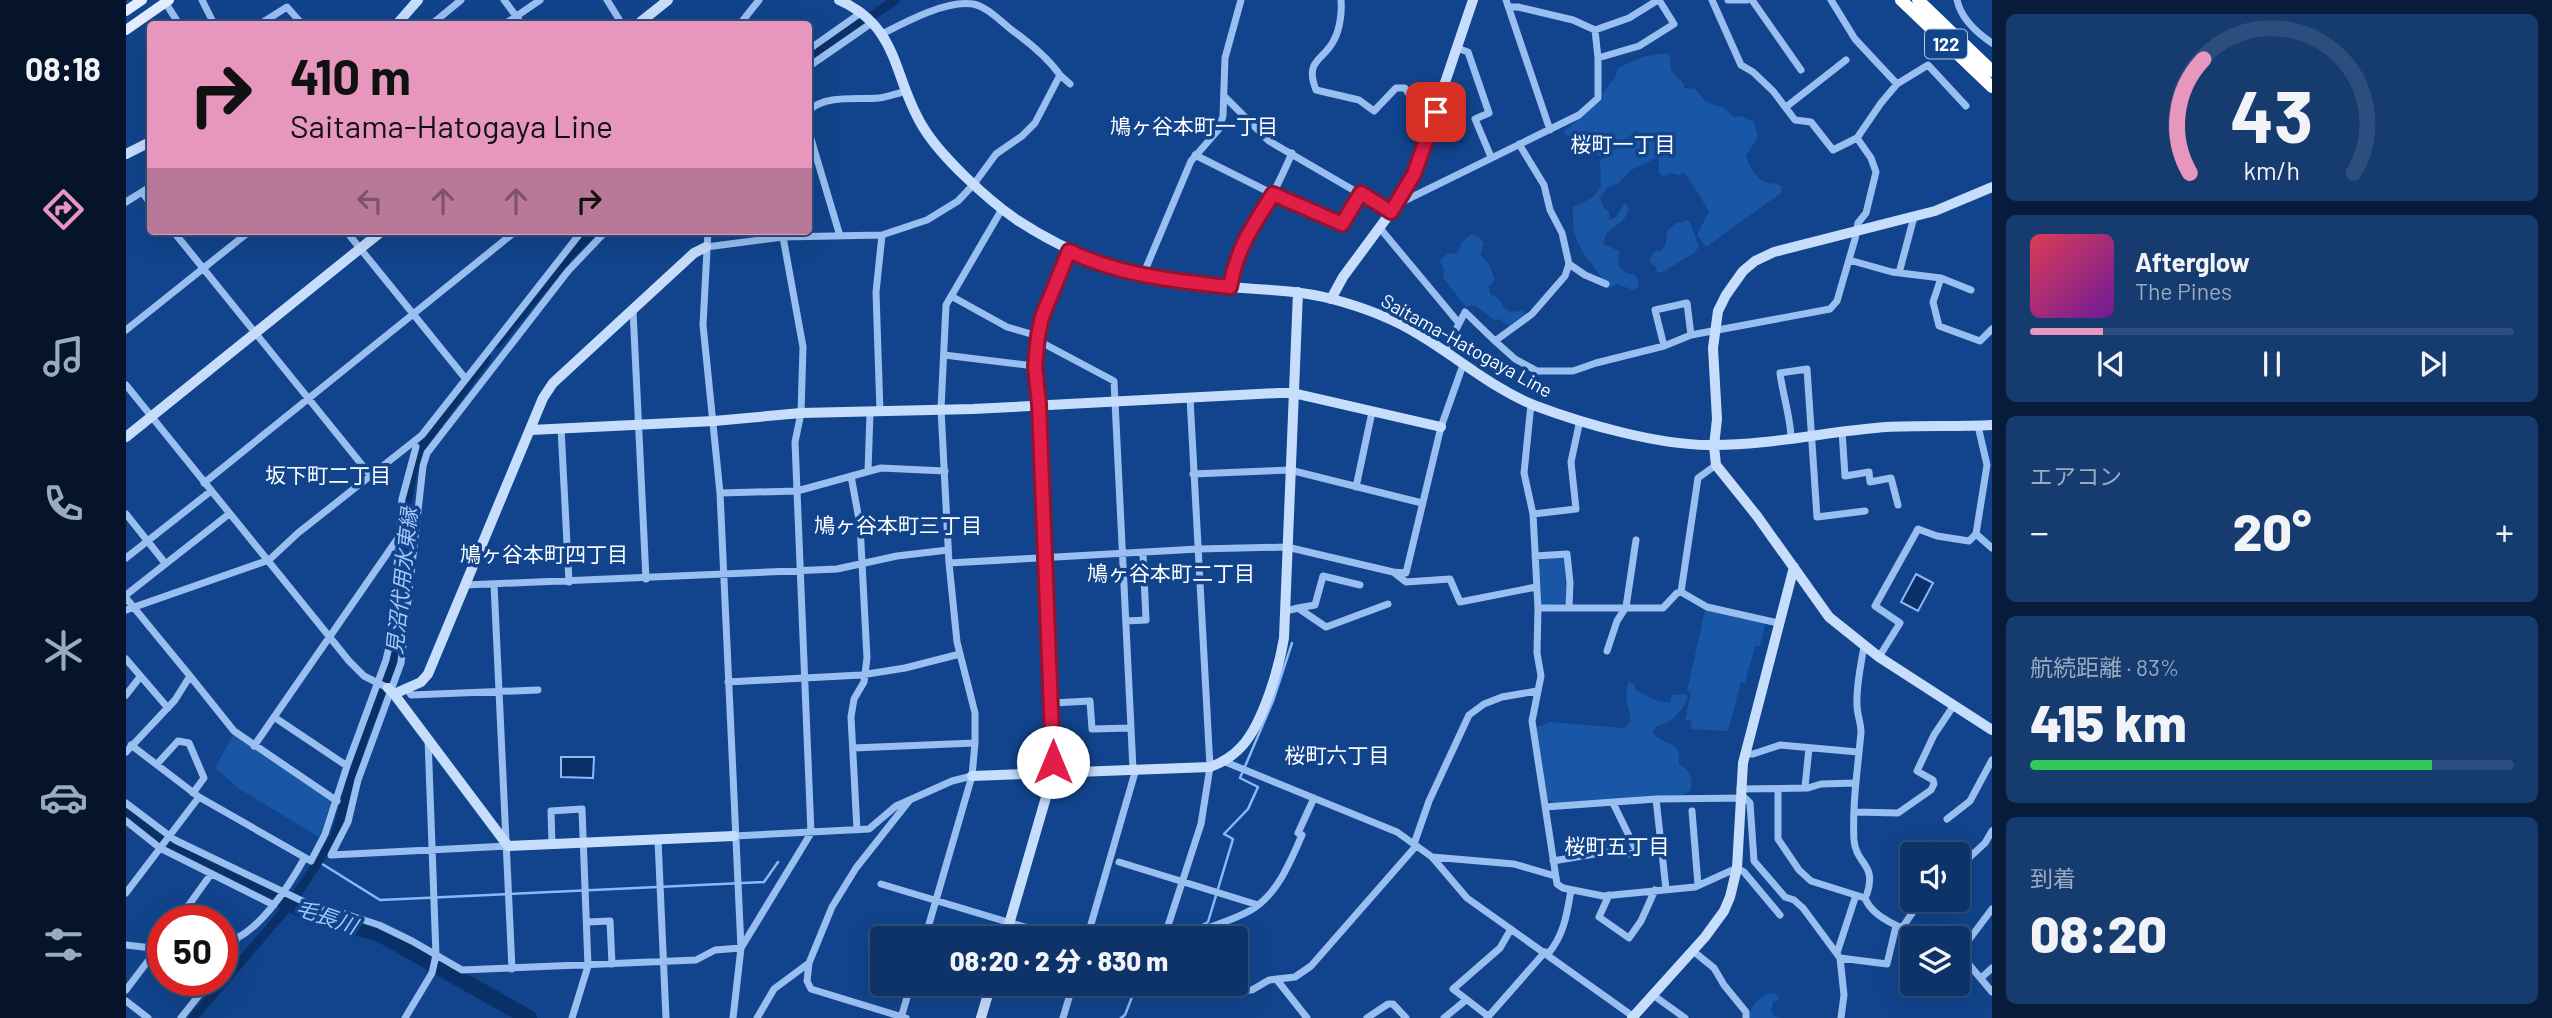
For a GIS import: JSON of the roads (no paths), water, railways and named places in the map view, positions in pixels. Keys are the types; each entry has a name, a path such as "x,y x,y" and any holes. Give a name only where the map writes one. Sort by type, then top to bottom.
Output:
{"highway":[{"name":"122","path":"1900,0 1992,87"},
{"name":"122","path":"1918,0 1992,71"}],"main road":[{"path":"126,11 140,0"},
{"path":"126,30 167,1"}],"street":[{"path":"140,0 149,14"},
{"path":"202,0 212,21"},
{"path":"400,21 418,0"},
{"path":"436,21 461,0"},
{"path":"504,0 520,21"},
{"path":"509,21 540,0"},
{"path":"607,0 620,21"},
{"path":"642,21 668,0"},
{"path":"742,21 759,0"},
{"name":"Saitama-Hatogaya Line","path":"839,0 868,17 882,34 924,130 974,184 1002,209 1069,251 1104,265 1143,275 1230,287 1298,292 1331,299 1397,322 1463,365 1531,404 1630,433 1685,443 1714,446 1888,427 1992,425"},
{"path":"1143,275 1165,217 1195,155 1219,129 1224,96 1225,58 1241,0"},
{"path":"1341,0 1335,38 1319,56 1312,71 1316,90 1359,100 1374,111 1396,88 1405,88 1420,112 1422,153"},
{"path":"1331,299 1343,277 1391,212 1414,174 1473,0"},
{"path":"1507,4 1573,20 1595,30 1629,18 1658,0 1674,24 1639,46 1598,58"},
{"path":"1712,0 1741,65 1753,72 1795,120 1811,122 1833,150 1857,138 1897,84 1928,65 1966,106"},
{"path":"1728,0 1747,0"},
{"path":"1752,0 1801,70"},
{"path":"1831,0 1855,39 1897,84"},
{"path":"1956,0 1959,10 1990,38"},
{"path":"167,1 177,21"},
{"path":"882,34 924,12 972,3 984,8 1025,40 1070,84"},
{"path":"1507,4 1550,130"},
{"path":"265,21 287,7 299,21"},
{"path":"812,48 868,17"},
{"path":"812,64 868,17"},
{"path":"1399,200 1406,200 1579,115 1598,98 1595,30"},
{"path":"1457,48 1468,52 1489,113 1475,119 1491,157"},
{"path":"1786,107 1846,60"},
{"path":"391,691 408,690 428,674 543,398 553,383 694,253 706,247 773,235 882,235 927,220 958,201 996,154 1035,123 1060,75"},
{"path":"812,108 845,98 881,98 906,91"},
{"path":"1224,96 1269,141 1391,212"},
{"path":"1445,351 1465,312 1495,341 1527,366 1537,371 1555,373 1573,371 1664,346 1691,335 1826,311 1837,301 1849,260 1854,230 1866,213 1876,172 1871,158 1857,138"},
{"path":"812,142 840,236"},
{"path":"126,154 147,144"},
{"path":"1495,341 1532,314 1565,276 1569,264 1562,233 1550,210 1544,185 1519,144"},
{"path":"1230,287 1235,261 1242,244 1273,194 1292,153"},
{"path":"1195,155 1273,194 1342,224 1361,193"},
{"path":"1992,187 1951,206 1774,252 1755,261 1743,271 1726,295 1718,311 1714,332 1716,465 1757,516 1829,617 1864,646 1992,730"},
{"path":"126,202 147,189"},
{"path":"142,192 147,199"},
{"path":"929,926 972,776 975,743 975,713 960,654 948,551 941,409 946,305 1002,209"},
{"path":"1899,273 1914,217"},
{"path":"1379,227 1458,322"},
{"path":"176,235 371,475"},
{"path":"126,330 245,235"},
{"path":"349,235 465,378"},
{"path":"126,437 377,235"},
{"path":"204,483 511,235"},
{"path":"130,608 269,560 298,533 414,444 579,235"},
{"path":"602,235 568,271 427,453 423,466 401,663 358,780 348,822 331,855 869,829 896,806 952,781 972,776 1210,767 1223,761 1243,746 1268,694 1280,661 1286,611 1298,292"},
{"path":"708,235 704,325 720,493 741,948 733,1018"},
{"path":"868,471 875,412 876,292 882,235"},
{"path":"741,948 811,833 795,442 801,413 803,347 783,237"},
{"path":"1008,926 1052,773 1046,558 1035,366 1037,338 1045,307 1069,251"},
{"path":"1849,260 1899,273 1941,278 1971,290"},
{"path":"1569,264 1605,284"},
{"path":"1941,278 1933,302 1940,326 1980,341 1992,328"},
{"path":"951,296 1007,327 1037,338 1114,382 1130,728 1135,769 1090,926"},
{"path":"1664,346 1655,310 1687,303 1691,335"},
{"path":"634,310 646,579"},
{"path":"944,355 1035,366"},
{"path":"949,563 1198,549 1287,547 1406,573 1441,427 1463,365"},
{"path":"1791,438 1790,410 1780,373 1807,369 1817,517 1865,511"},
{"path":"126,385 329,637 364,676 391,691 508,846"},
{"path":"531,430 715,421 801,413 1293,393 1441,427"},
{"path":"1168,926 1201,824 1210,767 1190,398"},
{"path":"1531,404 1524,473 1533,514 1538,608 1537,653 1541,676 1532,721 1557,884 1590,895 1609,895 1698,885 1737,868"},
{"path":"1356,487 1372,412"},
{"path":"1533,514 1576,509 1571,462 1580,420"},
{"path":"1880,657 1900,623 1875,606 1918,529 1937,536 1969,541 1976,534 1990,465 1978,426"},
{"path":"561,428 569,582"},
{"path":"1842,431 1845,476 1869,472 1870,482 1891,478 1898,505"},
{"path":"414,444 427,453"},
{"path":"190,676 168,708 129,748 157,764 196,795 311,861 325,834 386,660 392,634 404,486 414,444"},
{"path":"1681,592 1698,478 1716,465"},
{"path":"720,493 797,491 881,468 945,471"},
{"path":"1194,474 1290,470 1422,503"},
{"path":"851,476 860,525 867,658 864,682 852,706 857,830"},
{"path":"126,558 211,491"},
{"path":"126,514 166,563"},
{"path":"229,514 126,596 130,608 190,676 234,732 337,801"},
{"path":"1976,534 1992,548"},
{"path":"254,746 398,538"},
{"path":"1607,651 1617,621 1626,607 1636,540"},
{"path":"466,585 837,569 897,556 948,551"},
{"path":"1126,621 1146,620 1143,554"},
{"path":"1535,556 1567,554 1569,607"},
{"path":"1223,761 1397,832 1432,857 1467,898 1633,1017 1693,951 1724,911 1734,886 1745,754 1794,567"},
{"path":"1393,572 1406,582 1450,579 1460,602 1536,587"},
{"path":"1286,611 1315,605 1323,576 1360,585"},
{"path":"494,584 512,969"},
{"path":"1538,608 1663,608 1681,592"},
{"path":"1681,592 1707,607 1778,623"},
{"path":"1298,608 1326,627 1388,604"},
{"path":"1864,646 1857,704 1861,727 1855,783 1854,844 1868,867 1871,881 1867,894"},
{"path":"728,682 865,674 905,668 960,654"},
{"path":"126,659 168,708"},
{"path":"126,695 140,677"},
{"path":"408,690 411,695 538,690"},
{"path":"1248,990 1269,980 1295,977 1311,965 1415,845 1429,801 1469,715 1484,704 1502,697 1537,691"},
{"path":"1052,703 1090,701 1092,729 1130,728"},
{"path":"1855,812 1898,813 1931,790 1933,780 1917,771 1934,735 1954,705"},
{"path":"274,717 347,766"},
{"path":"405,1018 432,973 436,955 428,739"},
{"path":"126,893 169,836 204,778 189,743 178,741 157,764"},
{"path":"853,748 975,743"},
{"path":"1745,754 1780,745 1858,752"},
{"path":"1805,787 1809,748"},
{"path":"1947,819 1970,801 1992,760"},
{"path":"1545,807 1855,783"},
{"path":"1778,789 1778,839 1799,870 1811,881 1866,898 1868,906 1899,927"},
{"path":"1740,793 1750,803 1755,864 1786,897 1803,908 1838,956 1887,964 1899,927 1911,912"},
{"path":"1214,926 1258,905 1277,884 1289,866 1302,835 1298,833 1314,798"},
{"path":"1656,799 1666,889"},
{"path":"908,996 903,1018 811,989 807,981 809,962 832,907 856,868 909,801"},
{"path":"126,803 169,836 318,909 379,925 462,970 696,960 715,950 741,948"},
{"path":"1553,861 1612,851 1637,852 1613,803"},
{"path":"552,844 551,811 582,809 588,966 572,1018"},
{"path":"1692,811 1698,885"},
{"path":"126,821 160,848 274,905"},
{"path":"1970,857 1985,843 1992,831"},
{"path":"657,840 666,1018"},
{"path":"1432,857 1514,864 1556,876"},
{"path":"238,939 285,893 304,859"},
{"path":"1119,862 1258,905"},
{"path":"1737,868 1744,872 1780,915"},
{"path":"189,905 211,874"},
{"path":"881,884 1022,926"},
{"path":"1511,929 1500,948 1453,989 1487,1017 1561,933 1571,890"},
{"path":"1609,895 1599,917 1629,938 1641,921 1655,890"},
{"path":"1841,1018 1844,995 1838,956 1856,895"},
{"path":"1970,938 1992,909"},
{"path":"587,922 610,921 612,964"},
{"path":"126,944 147,947"},
{"path":"1693,951 1714,968 1746,1012 1746,1018"},
{"path":"757,1018 774,989 809,962"},
{"path":"126,990 147,965"},
{"path":"1970,965 1992,992"},
{"path":"1981,978 1992,968"},
{"path":"1277,980 1307,1018"},
{"path":"1653,995 1685,1018"},
{"path":"181,1018 198,996"},
{"path":"981,1018 987,996"},
{"path":"1063,1018 1069,996"},
{"path":"1444,1018 1466,1000"},
{"path":"126,1001 148,1018"},
{"path":"1367,1018 1388,1004 1393,1004 1406,1018"}],"waterway":[{"name":"見沼代用水東縁","path":"812,56 895,0"},
{"name":"見沼代用水東縁","path":"497,344 590,235"},
{"name":"見沼代用水東縁","path":"193,1018 291,903 335,836 363,739 391,667 400,610 405,513 413,471 426,440 487,358"},
{"path":"1200,926 1208,922 1233,839 1224,834 1248,809 1258,787 1240,778 1273,701 1292,643"},
{"name":"毛長川","path":"126,814 194,858 320,918 380,934 529,1018"},
{"path":"319,862 380,900 764,882 778,862"},
{"path":"1121,1018 1125,1015 1132,996"}],"district":[{"name":"鳩ヶ谷本町一丁目","path":"1194,125"},
{"name":"桜町一丁目","path":"1623,143"},
{"name":"坂下町二丁目","path":"328,474"},
{"name":"鳩ヶ谷本町三丁目","path":"898,524"},
{"name":"鳩ヶ谷本町四丁目","path":"544,553"},
{"name":"鳩ヶ谷本町二丁目","path":"1171,572"},
{"name":"桜町六丁目","path":"1337,754"},
{"name":"桜町五丁目","path":"1617,845"}]}
